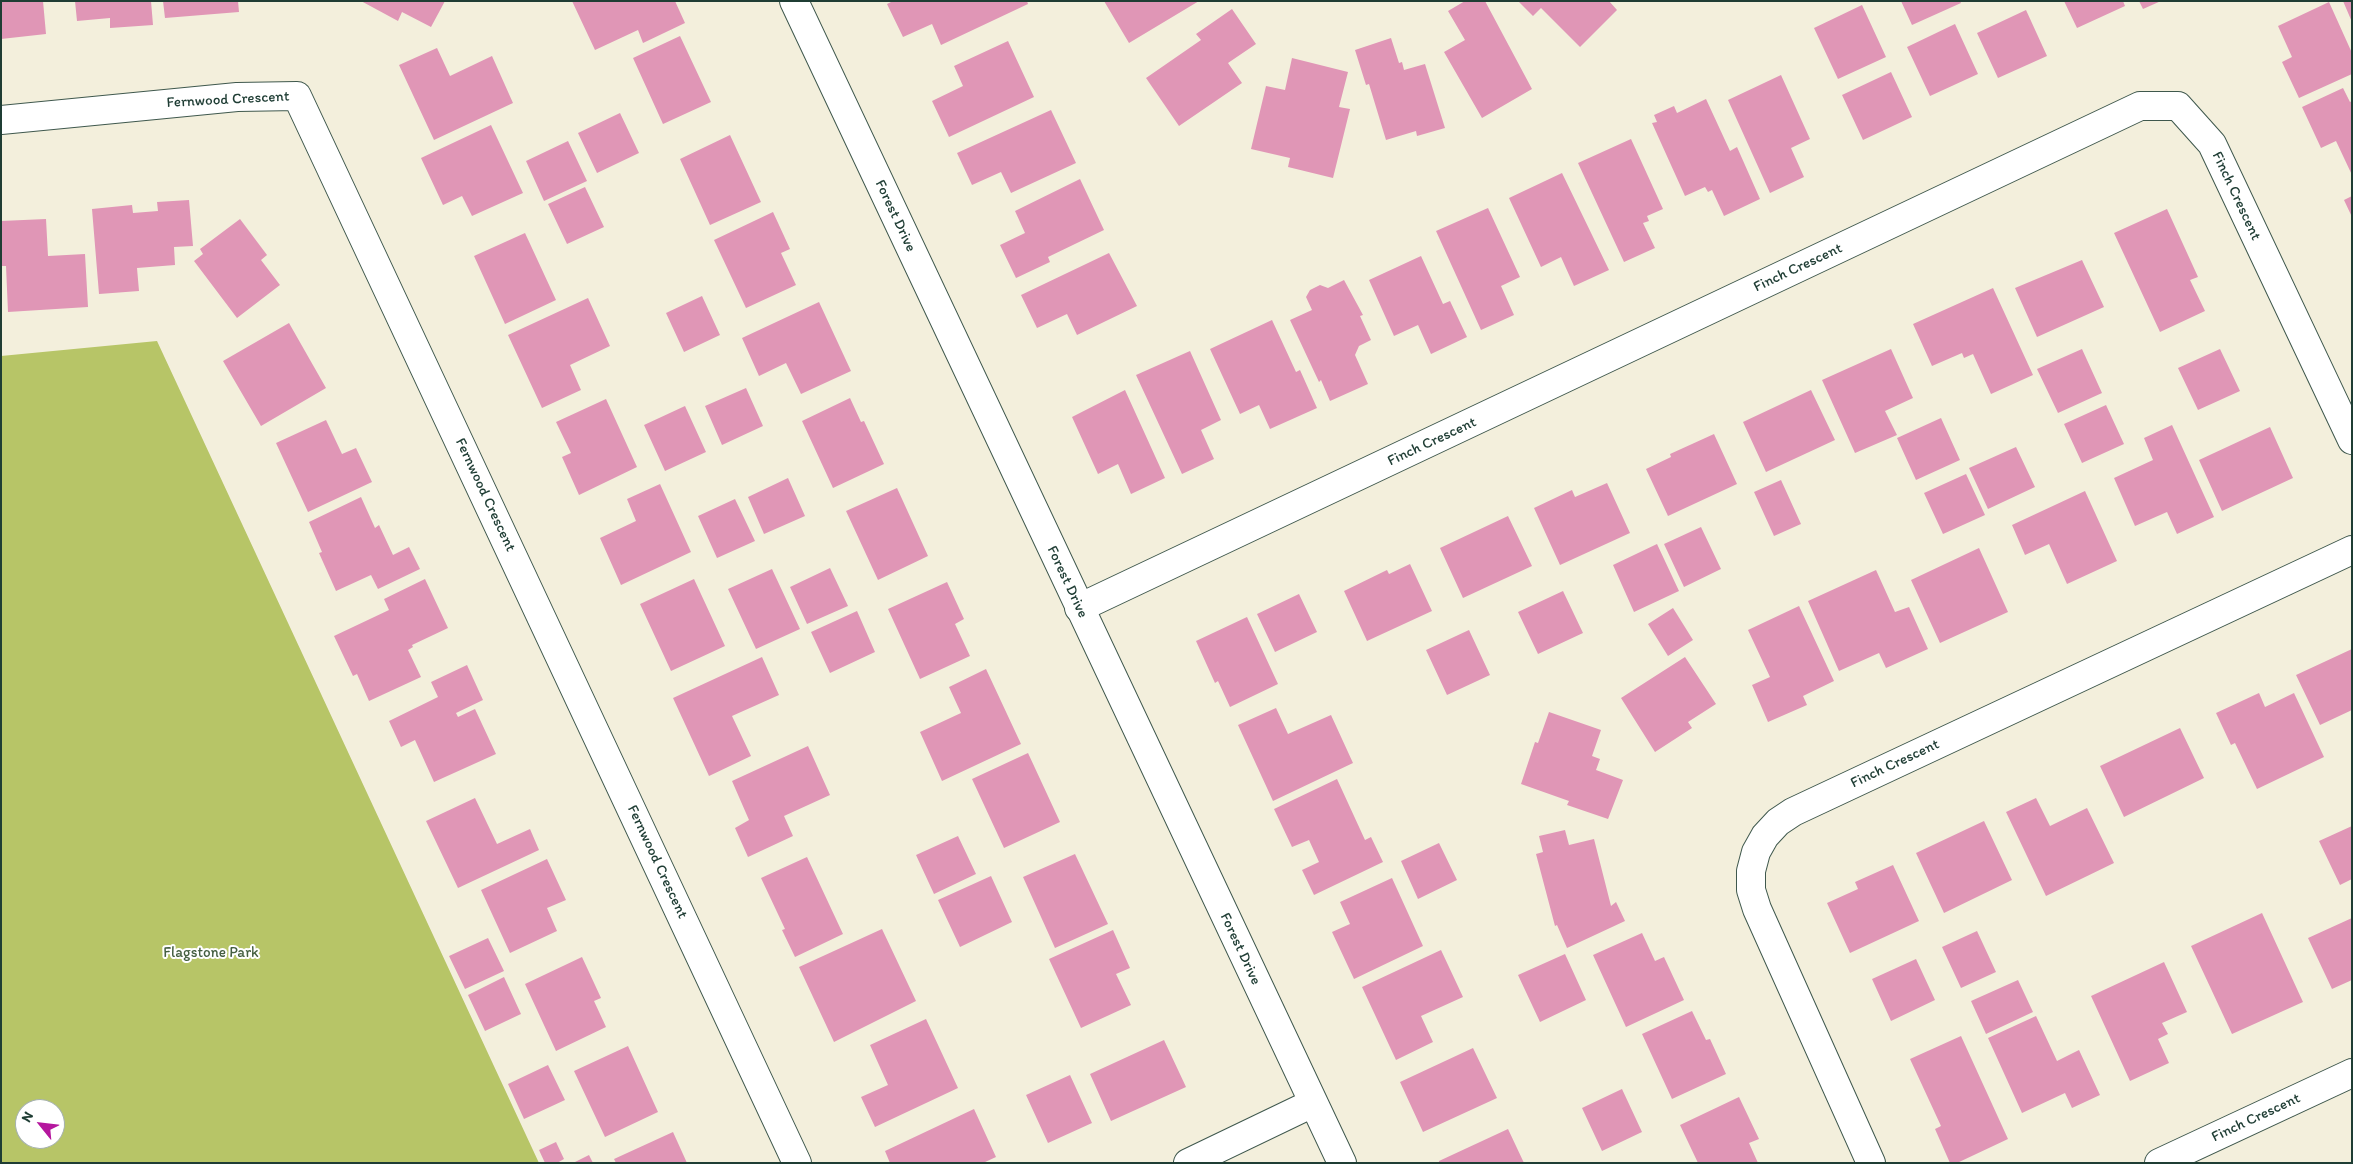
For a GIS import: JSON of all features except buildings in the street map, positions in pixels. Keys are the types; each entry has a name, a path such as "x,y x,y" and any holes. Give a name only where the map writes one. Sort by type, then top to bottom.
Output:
{"street":[{"name":"Forest Drive","path":"794,1 1342,1163"},
{"name":"Fernwood Crescent","path":"1,120 237,97 297,96 797,1163"},
{"name":"Finch Crescent","path":"1079,608 2140,106 2178,106 2212,144 2352,440"},
{"name":"Finch Crescent","path":"1871,1163 1757,909 1752,890 1751,871 1756,852 1765,836 1778,822 1793,812 2352,550"},
{"name":"Finch Crescent","path":"2159,1163 2352,1073"},
{"path":"1188,1163 1313,1103"}],"green space":[{"name":"Flagstone Park","path":"157,341 539,1163 1,1163 1,356"}]}
